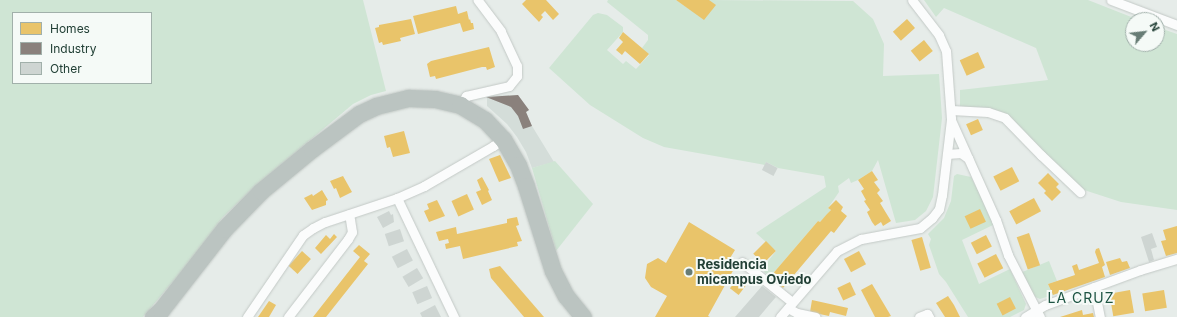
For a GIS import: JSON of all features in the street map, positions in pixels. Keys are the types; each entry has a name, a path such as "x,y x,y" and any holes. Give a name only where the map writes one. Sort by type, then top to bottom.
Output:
{"highway":[{"path":"153,317 161,310 224,230 261,191 312,149 359,114 376,106 409,98 435,99 460,105 485,120 503,139 518,165 526,186 552,271 566,296 583,317"}],"street":[{"path":"460,105 466,96 470,94 496,90 509,86 518,76 517,66 501,31 478,0"},
{"path":"780,317 831,256 842,248 861,240 920,228 932,218 941,202 951,114 944,45 939,35 912,0"},
{"path":"1112,0 1177,25"},
{"path":"951,114 988,112 1005,118 1080,192"},
{"path":"951,114 968,158 996,220 1008,255 1037,314"},
{"path":"247,317 303,235 325,222 397,198 451,171 503,139"},
{"path":"947,154 961,153 968,158"},
{"path":"397,198 454,317"},
{"path":"288,317 348,239 352,232 349,214"},
{"path":"1025,317 1037,314 1044,305 1177,259"},
{"path":"742,262 797,313 816,317"},
{"path":"1094,287 1100,317"},
{"path":"920,317 927,314 929,317"}],"shaded area":[{"path":"518,95 529,110 526,112 532,126 554,162 532,168 526,152 517,137 507,124 487,106 487,96"}],"green space":[{"path":"0,0 363,0 386,91 371,95 353,104 252,189 222,218 198,252 143,317 0,317"},
{"path":"608,0 676,0 689,9 709,0 853,1 873,19 884,44 883,76 939,74 942,118 933,197 926,211 915,220 896,223 878,160 872,171 851,183 849,178 838,186 839,192 828,208 831,210 820,222 818,221 770,277 764,272 767,267 765,265 776,251 756,233 826,187 824,176 778,168 766,162 765,165 664,147 643,138 590,105 549,68 593,15 598,13 607,15 623,27 623,32 607,50 623,64 626,61 636,69 649,55 642,48 648,40 648,35 607,2"},
{"path":"924,0 1088,0 1125,15 1125,52 1165,52 1165,30 1177,34 1177,210 1121,202 1081,189 1004,115 960,107 960,90 1048,80 1036,48 944,8 936,17"},
{"path":"555,161 593,204 556,251 532,168"},
{"path":"957,174 971,177 990,214 993,225 962,240 979,284 1010,269 1026,304 1024,310 1010,317 968,317 946,282 939,274 929,245 931,239 928,234 944,218 951,201 954,176"},
{"path":"1049,261 1057,281 1048,284 1053,295 1040,299 1033,296 1020,273"}],"building: Homes":[{"path":"526,0 546,0 559,14 553,20 545,11 541,15 543,17 539,22 522,4"},
{"path":"676,0 709,0 716,5 704,20"},
{"path":"456,6 458,14 467,11 469,20 470,19 471,23 473,23 474,29 463,32 460,23 418,34 413,16"},
{"path":"411,19 415,34 400,38 401,41 383,45 382,42 379,43 375,28 379,27 379,25"},
{"path":"907,19 915,28 901,41 893,32"},
{"path":"623,32 649,54 640,64 625,51 622,55 616,50 623,42 619,38"},
{"path":"924,40 933,51 920,62 911,51"},
{"path":"489,47 495,67 487,70 486,67 482,67 436,79 435,76 430,77 427,64 431,61"},
{"path":"978,52 985,68 967,76 960,60"},
{"path":"978,119 983,130 971,135 966,124"},
{"path":"404,131 410,153 393,157 390,147 387,148 384,136"},
{"path":"500,155 511,178 499,182 489,159"},
{"path":"1012,167 1019,181 1001,191 993,177"},
{"path":"872,171 878,180 874,182 880,190 877,193 883,201 880,203 891,221 883,226 881,222 875,226 872,222 867,212 870,210 864,201 866,200 861,191 864,189 858,180"},
{"path":"1048,173 1059,184 1056,187 1061,192 1052,201 1044,193 1046,191 1038,183"},
{"path":"343,176 352,192 340,198 336,188 334,189 330,181"},
{"path":"482,177 489,190 488,191 492,200 482,205 476,192 481,190 477,180"},
{"path":"322,190 328,200 326,201 326,205 312,210 304,198 312,194 313,196"},
{"path":"467,194 474,210 458,216 451,201"},
{"path":"1034,198 1041,211 1016,224 1009,211"},
{"path":"437,200 445,216 429,222 424,211 429,209 427,204"},
{"path":"836,200 843,207 841,211 847,216 834,233 831,231 783,288 770,277 818,221 820,222 831,210 828,208"},
{"path":"980,209 986,222 971,229 965,216"},
{"path":"517,217 519,225 516,226 522,241 517,242 518,246 463,259 460,246 446,249 445,244 449,243 448,239 439,241 436,232 456,227 457,234 507,223 507,219"},
{"name":"Residencia micampus Oviedo","path":"689,222 735,250 727,263 735,267 708,316 710,317 655,317 667,296 651,287 645,278 647,264 658,258 666,263"},
{"path":"1177,226 1177,253 1166,256 1161,241 1166,240 1163,230"},
{"path":"1029,233 1040,265 1028,269 1017,237"},
{"path":"334,234 337,237 321,254 315,248 326,235 330,239"},
{"path":"986,235 992,247 977,254 971,243"},
{"path":"922,237 931,268 920,271 911,240"},
{"path":"766,241 776,251 763,264 753,254"},
{"path":"359,245 370,254 364,261 368,264 326,317 313,317 360,257 353,251"},
{"path":"1099,248 1105,265 1102,267 1105,277 1053,295 1048,284 1075,275 1072,266 1077,264 1079,270 1099,263 1095,252 1096,249"},
{"path":"302,251 311,259 298,274 289,266"},
{"path":"859,251 866,264 851,272 844,259"},
{"path":"996,254 1003,268 985,278 977,264"},
{"path":"1120,258 1122,262 1127,261 1130,268 1110,275 1106,262"},
{"path":"500,266 544,317 524,317 491,278 489,269"},
{"path":"741,274 750,281 739,295 730,288"},
{"path":"850,282 856,295 843,301 837,288"},
{"path":"872,284 891,316 875,317 861,290"},
{"path":"1130,290 1134,313 1113,316 1109,294"},
{"path":"1164,290 1167,308 1145,311 1142,293"},
{"path":"948,296 960,317 945,317 936,303"},
{"path":"1010,297 1016,309 1003,315 997,304"},
{"path":"812,300 848,308 846,316 830,312 829,316 810,312"},
{"path":"269,301 276,305 269,317 258,317"},
{"path":"1082,310 1083,315 1093,313 1094,317 1060,317"}],"building: Industry":[{"path":"518,95 529,110 526,112 532,126 523,129 518,116 511,107 486,97"}],"building: Other":[{"path":"766,162 778,168 773,176 762,170"},
{"path":"389,211 391,215 393,214 394,222 383,228 377,217"},
{"path":"400,229 404,241 389,246 385,234"},
{"path":"1152,233 1157,247 1151,249 1154,260 1149,262 1141,237"},
{"path":"407,249 413,261 398,268 392,257"},
{"path":"417,268 423,278 409,287 402,277"},
{"path":"427,286 432,298 417,304 412,292"},
{"path":"762,286 776,297 759,317 735,317"},
{"path":"435,305 441,317 422,317 420,313"}],"place":[{"name":"Residencia micampus Oviedo","path":"689,272"}],"district":[{"name":"LA CRUZ","path":"1081,298"}]}
